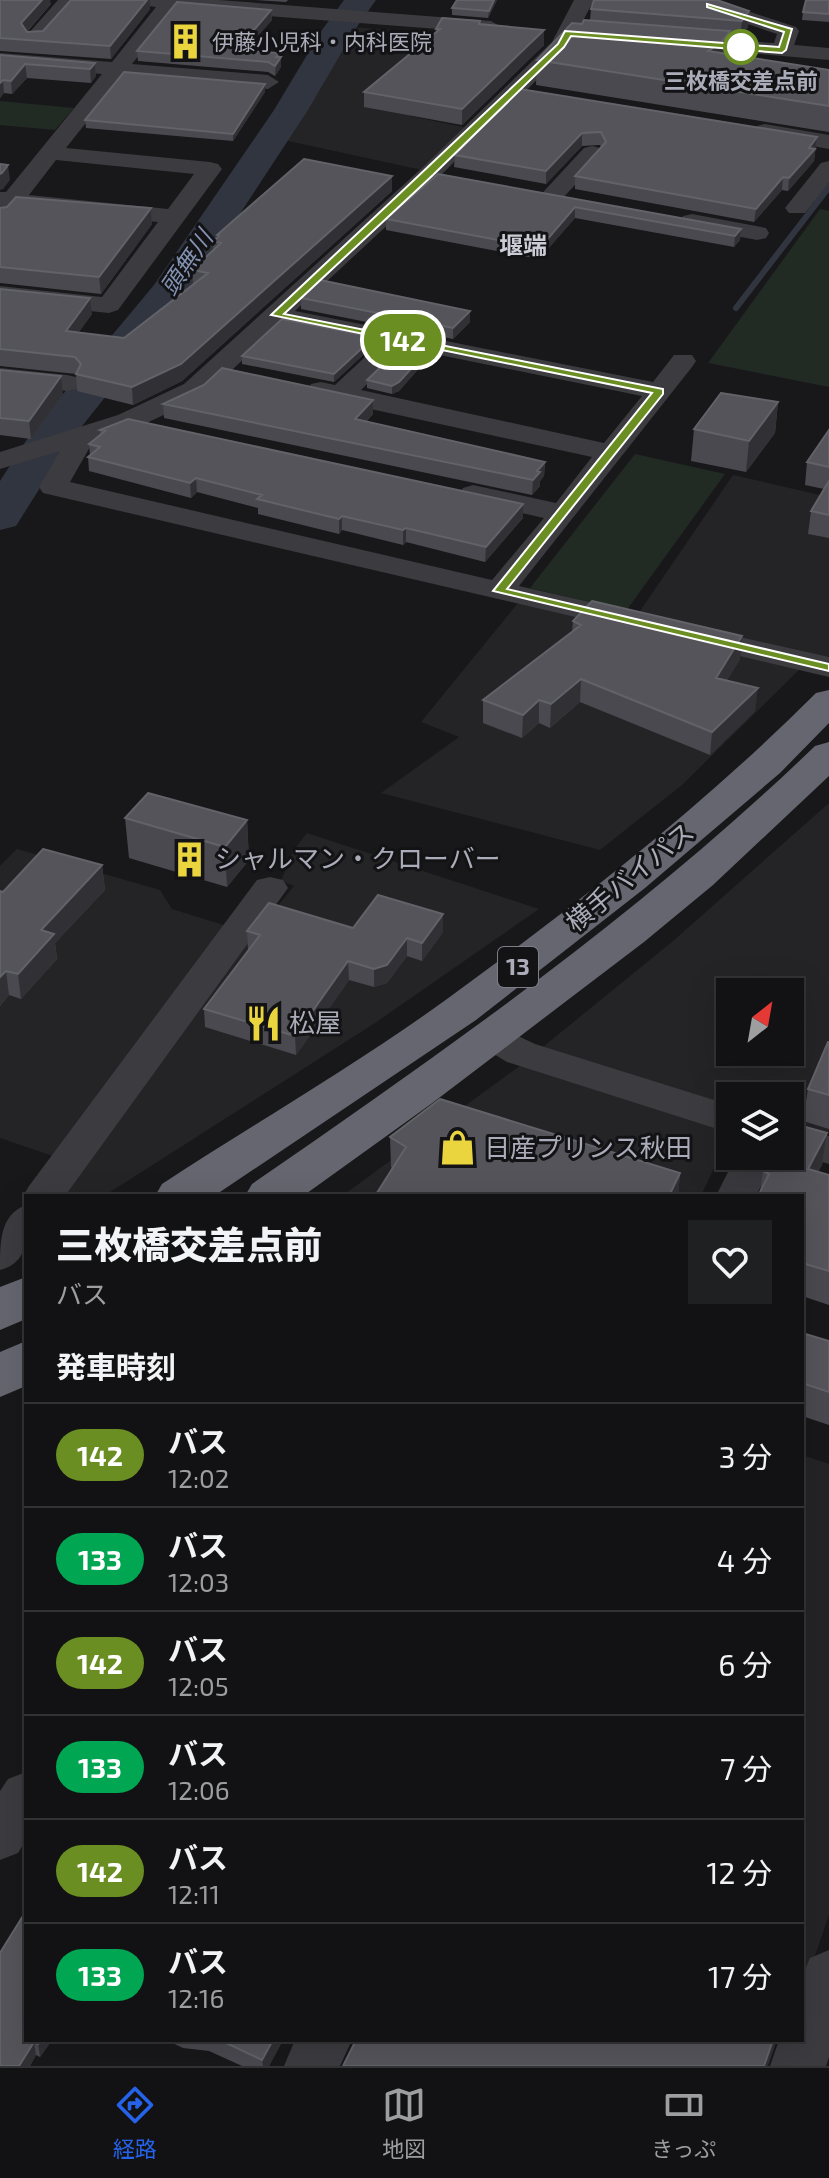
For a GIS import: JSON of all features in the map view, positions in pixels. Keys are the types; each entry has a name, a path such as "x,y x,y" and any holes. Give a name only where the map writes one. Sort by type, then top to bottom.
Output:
{"highway":[{"name":"横手バイパス","path":"182,1194 461,1010 642,870 766,765 829,701"},
{"name":"横手バイパス","path":"272,1194 495,1038 681,889 829,754"},
{"path":"0,1311 24,1296"},
{"path":"0,1377 24,1361"}],"street":[{"path":"35,38 69,0"},
{"path":"139,0 506,28"},
{"path":"6,456 82,438 128,421 194,390 430,173 576,33 584,0"},
{"path":"4,205 52,153 171,2"},
{"path":"710,5 789,31 782,50"},
{"path":"537,31 576,33"},
{"path":"660,40 829,54"},
{"path":"0,59 268,82"},
{"path":"514,91 543,96"},
{"path":"743,128 829,142"},
{"path":"0,294 109,305 210,169 52,153"},
{"path":"553,195 592,153"},
{"path":"797,208 829,168"},
{"path":"430,173 461,179"},
{"path":"522,190 585,201"},
{"path":"4,205 174,217"},
{"path":"663,216 757,233"},
{"path":"276,315 659,391"},
{"path":"341,394 400,339"},
{"path":"499,591 683,361"},
{"path":"217,370 248,376"},
{"path":"0,376 67,383"},
{"path":"294,385 611,453"},
{"path":"128,421 175,431"},
{"path":"82,438 53,487 829,667"},
{"path":"439,487 563,513"},
{"path":"44,1194 270,888"},
{"path":"495,1038 521,1053 716,1115"},
{"path":"804,1142 829,1150"},
{"path":"737,1194 749,1170"},
{"path":"0,1255 24,1223"},
{"path":"0,1836 24,1798"},
{"path":"798,2066 829,1976"},
{"path":"312,2066 323,2042"}],"shaded area":[{"path":"351,27 489,37 474,58 410,116 468,128 422,170 279,139"},
{"path":"0,101 74,108 55,130 0,125"},
{"path":"820,209 829,211 829,387 708,363"},
{"path":"635,454 725,474 626,611 530,588"},
{"path":"733,475 829,497 829,655 826,659 638,614"},
{"path":"518,603 801,668 682,785 600,850 381,793 459,737 421,722"},
{"path":"829,803 829,1133 804,1125 804,1082 716,1082 716,1164 702,1194 345,1194 517,1068 673,941"},
{"path":"307,833 539,909 375,1023 107,1194 61,1194 221,975 294,886 281,881 293,851"},
{"path":"17,849 160,890 172,909 230,927 53,1156 0,1138 0,866"},
{"path":"804,1456 829,1464 829,1915 804,1987"}],"building":[{"path":"0,0 42,0 21,23 27,32 43,31 71,0 147,0 110,46 0,38"},
{"path":"457,0 494,0 489,11 452,8"},
{"path":"594,0 717,0 749,11 742,21 591,9"},
{"path":"806,0 829,0 829,14 803,12"},
{"path":"177,2 271,10 237,50 279,53 276,57 281,57 275,66 268,62 137,51"},
{"path":"442,18 544,30 462,109 364,92 440,29 436,29"},
{"path":"584,20 730,31 721,43 708,51 829,70 829,106 537,60 572,23 582,24"},
{"path":"0,55 95,63 90,69 25,64 11,81 3,80 0,83"},
{"path":"124,72 265,84 233,134 85,120"},
{"path":"520,89 817,137 809,148 815,149 789,178 783,177 756,209 575,176 606,142 601,132 582,133 546,171 455,155"},
{"path":"304,159 392,176 181,364 132,387 76,374 81,364 75,357 0,349 0,289 90,298 66,331 124,338 208,273 192,270 221,243 213,241 217,235"},
{"path":"0,164 8,165 0,174"},
{"path":"438,174 741,229 735,236 575,207 540,248 386,219"},
{"path":"16,197 151,208 99,277 0,267 0,208 7,207"},
{"path":"320,280 470,311 453,328 301,298"},
{"path":"282,319 374,337 334,374 242,356"},
{"path":"406,343 436,349 426,359 421,358 392,386 367,380"},
{"path":"222,368 373,400 355,419 545,462 533,480 163,404 204,385"},
{"path":"0,370 61,376 29,421 0,418"},
{"path":"721,393 778,402 749,441 694,429"},
{"path":"128,419 523,504 486,547 406,528 403,530 342,516 339,519 257,499 262,495 196,478 190,483 88,457 100,447 89,444 105,431 100,430"},
{"path":"829,430 829,467 807,462"},
{"path":"829,481 829,515 811,511"},
{"path":"592,601 742,636 716,678 758,688 712,732 581,679 551,704 539,700 523,715 483,700 581,625 573,621"},
{"path":"148,793 247,820 225,847 125,818"},
{"path":"43,849 102,865 41,930 54,934 18,974 6,971 0,977 0,891 3,892"},
{"path":"378,895 443,914 422,943 407,938 387,965 374,969 348,961 295,1036 204,1009 260,935 247,931 269,903 353,928"},
{"path":"829,1042 829,1095 808,1089"},
{"path":"440,1099 680,1173 670,1194 376,1194 406,1147 390,1137"},
{"path":"804,1127 827,1133 808,1169 829,1175 829,1271 804,1264 804,1194 759,1194 769,1174 763,1171 804,1170"},
{"path":"804,1334 829,1341 829,1392 804,1384"},
{"path":"24,1914 24,2042 34,2042 19,2066 0,2066 0,1953"},
{"path":"224,2042 272,2042 262,2060"},
{"path":"355,2042 772,2042 764,2066 343,2066"}],"waterway":[{"name":"頭無川","path":"0,516 49,439 168,293 291,110 338,30 360,0"},
{"path":"736,308 829,187"}],"bus line":[{"name":"142","path":"710,5 789,31 782,50 568,33 561,45 430,173 276,315 659,391 499,591 829,667"}],"place":[{"name":"伊藤小児科・内科医院","path":"186,42"},
{"name":"三枚橋交差点前","path":"741,47"},
{"name":"シャルマン・クローバー","path":"189,859"},
{"name":"松屋","path":"263,1023"},
{"name":"日産プリンス秋田","path":"458,1148"}],"district":[{"name":"堰端","path":"523,246"}]}
